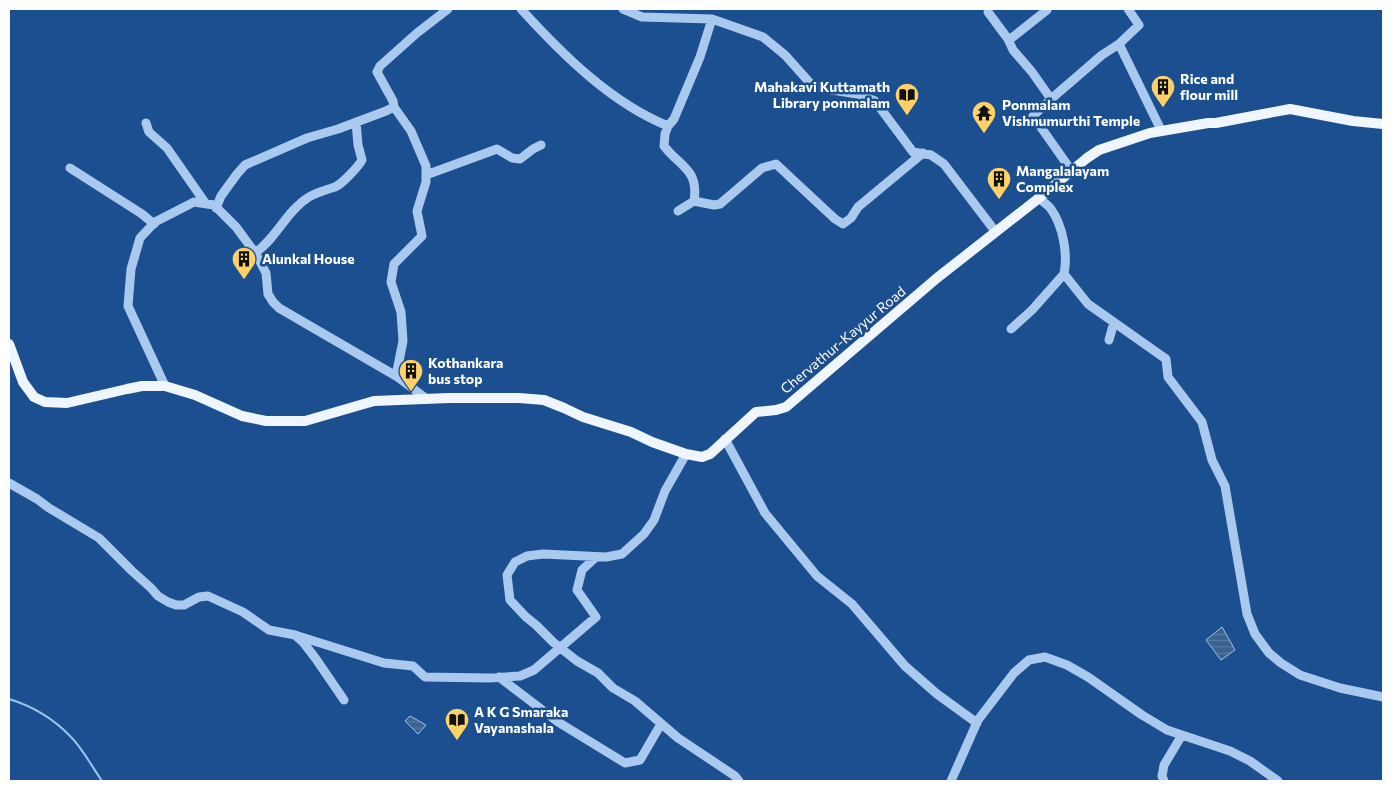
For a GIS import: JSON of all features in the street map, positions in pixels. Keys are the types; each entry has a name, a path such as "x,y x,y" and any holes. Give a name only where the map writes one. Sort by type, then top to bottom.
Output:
{"main road":[{"name":"Chervathur-Kayyur Road","path":"9,344 23,382 34,397 44,402 67,403 142,386 165,386 196,395 242,416 266,421 304,421 374,401 519,398 544,400 583,417 631,432 652,442 686,454 702,457 710,454 756,412 786,407 937,278 1039,198 1071,170 1099,150 1161,130 1216,123 1290,110 1383,124"}],"street":[{"path":"396,376 403,341 401,312 391,282 394,264 422,236 416,211 426,182 426,166 415,139 394,106 377,72 380,66 417,33 448,9"},
{"path":"521,9 540,30 596,82 648,118 668,126"},
{"path":"624,9 642,17 712,19 763,37 785,55 810,83 826,89 857,94 875,101 913,152 931,155 944,164 996,231"},
{"path":"1008,40 1047,9"},
{"path":"1071,170 1033,116 1051,98 1140,25 1128,9"},
{"path":"988,12 1013,50 1051,98"},
{"path":"694,201 696,189 693,177 664,146 665,134 668,126 674,119 700,57 712,19"},
{"path":"1119,44 1161,130"},
{"path":"216,208 232,181 245,165 307,138 386,111 394,106"},
{"path":"255,253 267,245 285,219 297,207 309,197 337,186 359,165 362,160 358,145 356,122"},
{"path":"146,123 149,132 167,148 179,163 206,204"},
{"path":"426,175 497,149 512,158 520,159 541,145"},
{"path":"678,211 694,201 714,205 720,204 762,168 776,164 835,219 843,224 851,218 858,207 890,178 922,153"},
{"path":"70,168 142,214 154,224"},
{"path":"1011,329 1032,310 1064,274 1066,262 1061,229 1051,209 1039,198"},
{"path":"165,386 128,306 131,269 140,238 154,224 194,202 214,205 236,226 266,273 268,294 272,302 279,308 396,376 427,399"},
{"path":"1064,274 1088,304 1166,359 1168,377 1202,422 1212,460 1224,486 1247,614 1255,634 1268,653 1280,663 1300,674 1340,688 1383,697"},
{"path":"1109,340 1114,322"},
{"path":"725,439 765,513 817,576 852,604 905,666 937,694 977,723"},
{"path":"686,454 665,491 654,520 644,534 622,554 596,556 543,554 527,556 515,562 507,575 510,600 560,647 598,673 613,688 635,701 685,744 735,776 739,781"},
{"path":"9,483 99,538 158,596 168,602 184,605 199,597 208,596 243,612 269,630 295,635 384,662 413,666 425,677 520,676 534,670 596,617 577,590 582,570 596,556"},
{"path":"295,635 316,659 344,700"},
{"path":"951,781 977,723 1014,673 1029,660 1045,657 1067,665 1088,677 1167,730 1230,751 1250,761 1278,781"},
{"path":"499,677 558,722 625,763 640,760 662,724"},
{"path":"1164,781 1162,776 1164,765 1182,734"}],"water":[{"path":"1222,627 1235,650 1221,660 1206,640"},
{"path":"410,716 426,725 418,734 405,721"}],"waterway":[{"path":"9,699 26,705 42,714 64,730 80,747 102,781"}],"place":[{"name":"Rice and flour mill","path":"1163,108"},
{"name":"Mahakavi Kuttamath Library ponmalam","path":"907,116"},
{"name":"Ponmalam Vishnumurthi Temple","path":"984,134"},
{"name":"Mangalalayam Complex","path":"999,200"},
{"name":"Alunkal House","path":"244,280"},
{"name":"Kothankara bus stop","path":"411,392"},
{"name":"A K G Smaraka Vayanashala","path":"457,741"}]}
